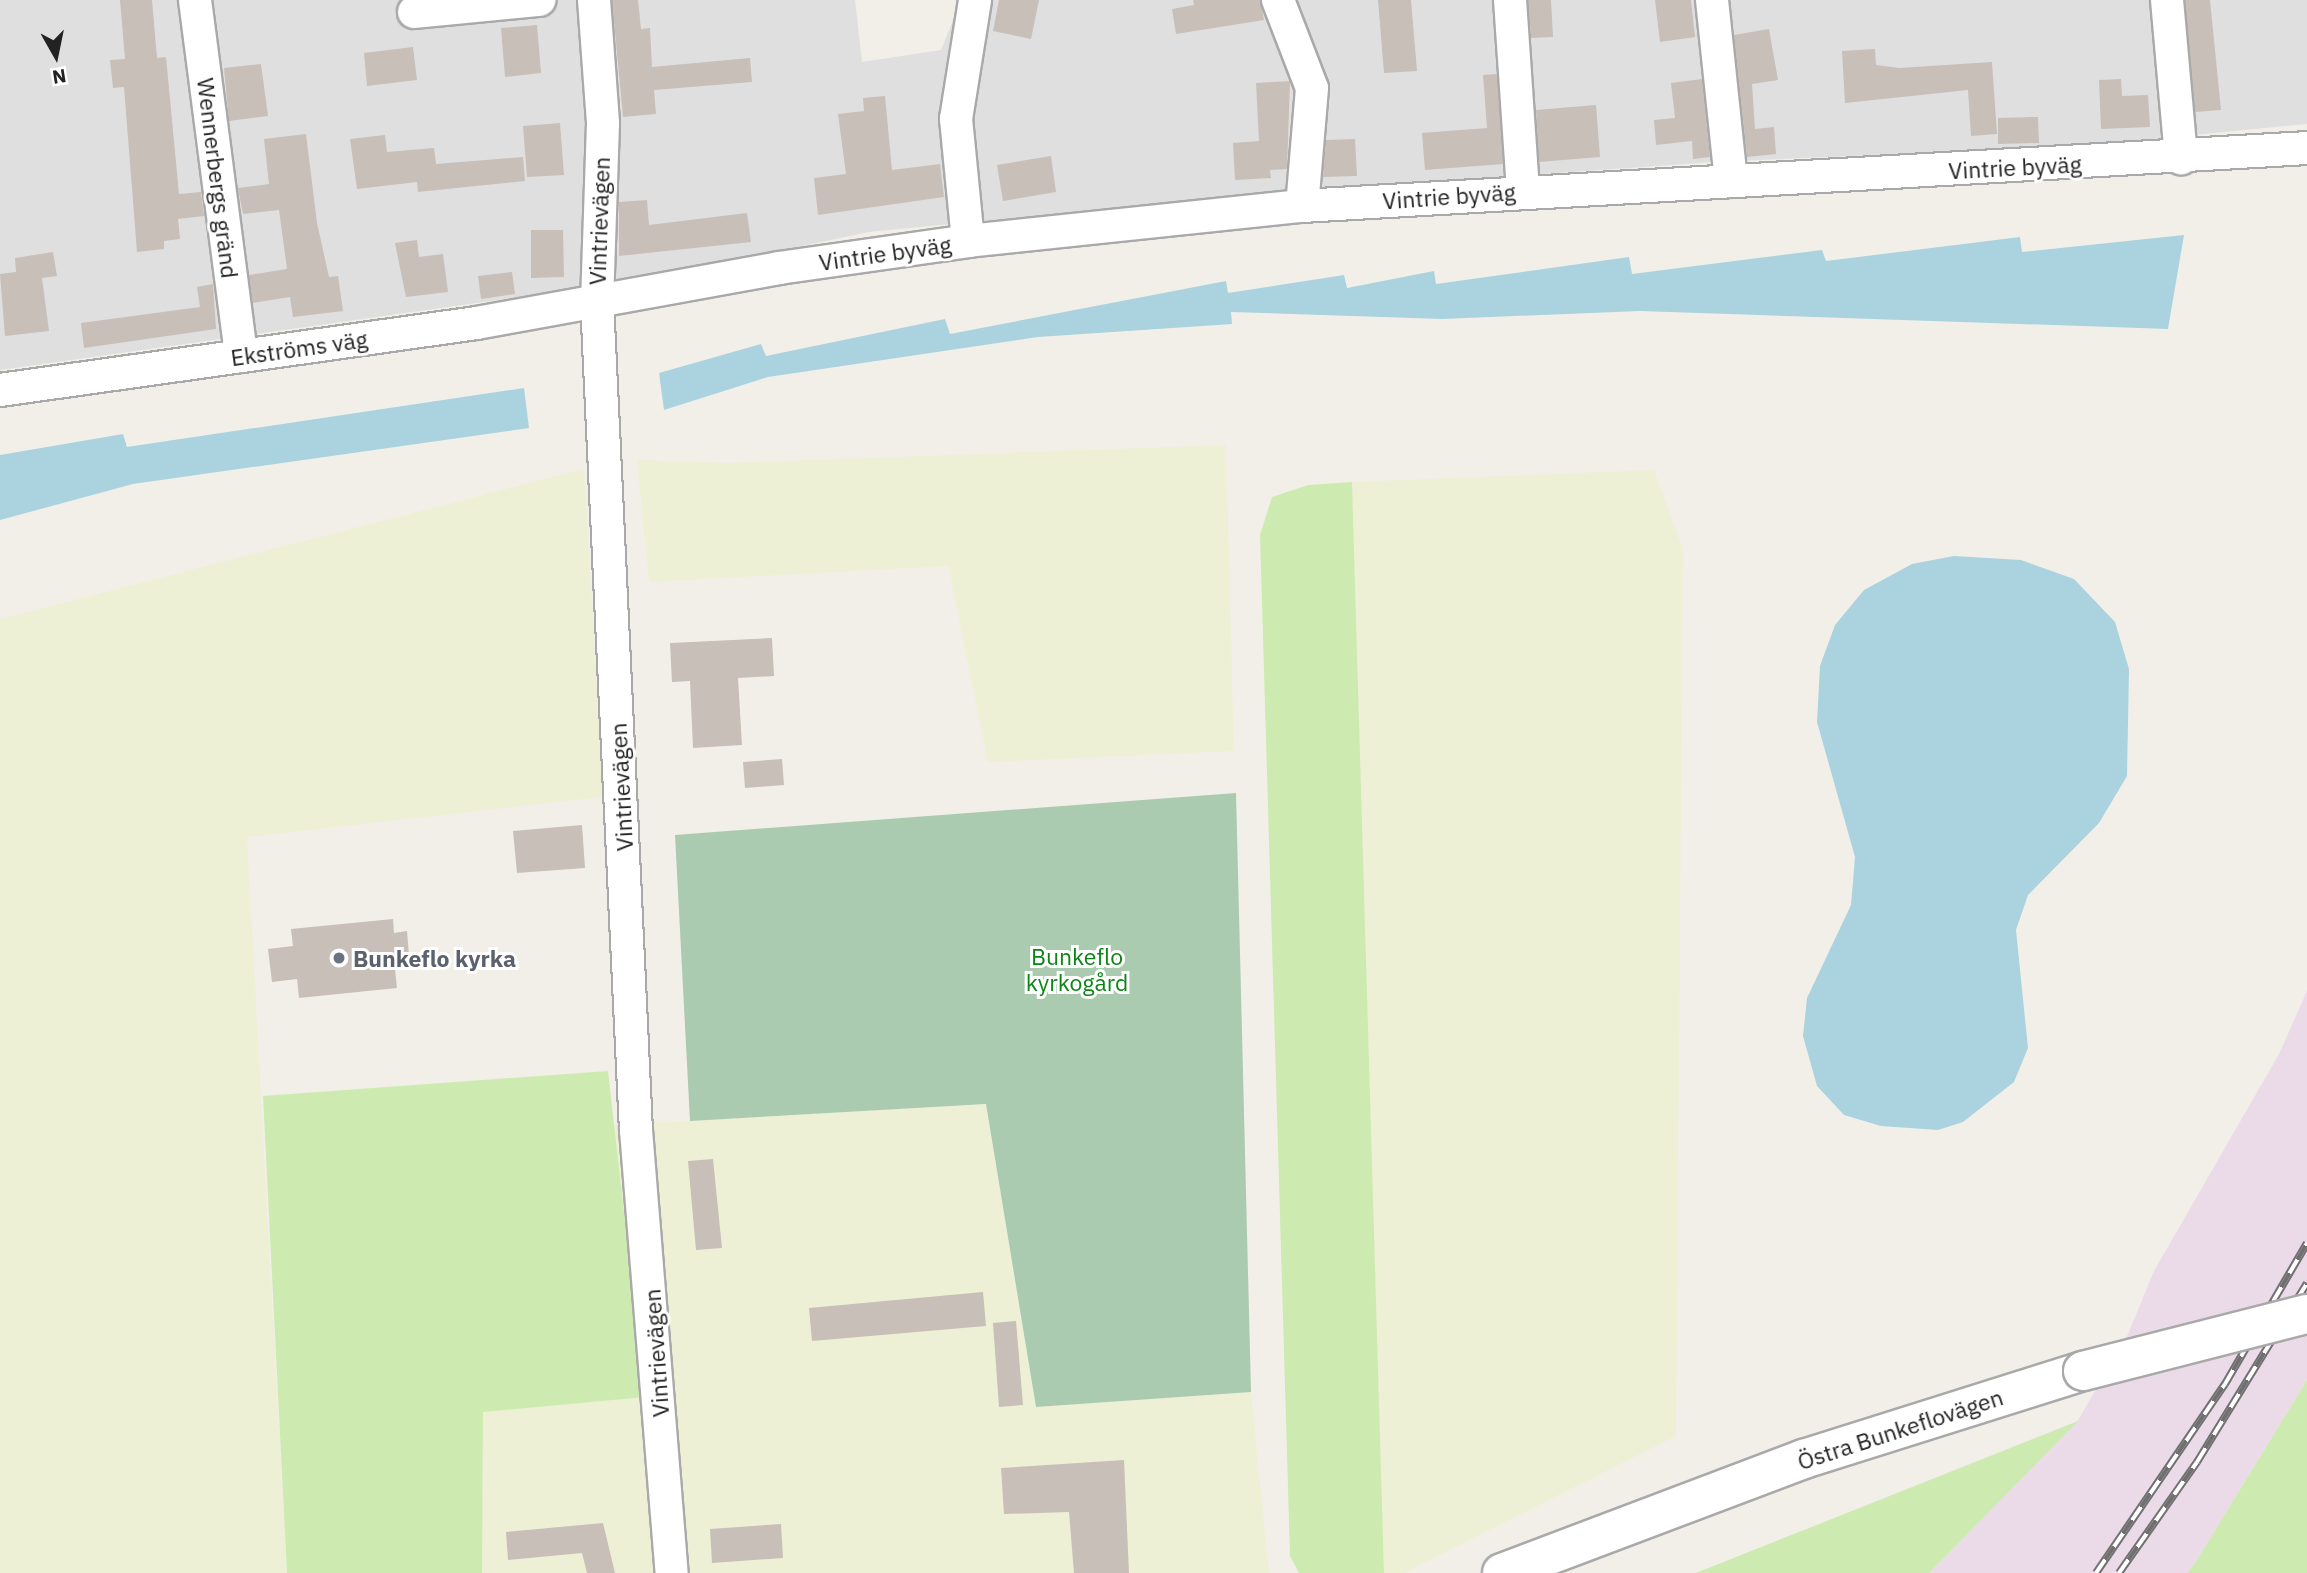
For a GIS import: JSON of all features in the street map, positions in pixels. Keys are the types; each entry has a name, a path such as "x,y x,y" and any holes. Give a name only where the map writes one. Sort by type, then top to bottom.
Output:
{"street":[{"name":"Wennerbergs gränd","path":"195,0 241,356"},
{"path":"414,12 539,0"},
{"name":"Vintrievägen","path":"594,0 603,123 597,301 636,1130 672,1573"},
{"path":"968,241 956,119 975,0"},
{"path":"1278,0 1312,88 1302,206"},
{"path":"1510,0 1523,191"},
{"path":"1712,0 1731,181"},
{"path":"2167,0 2181,158"},
{"name":"Vintrie byväg","path":"597,301 968,241 1302,206 1523,191 2181,158 2307,148"},
{"name":"Ekströms väg","path":"0,390 597,301"},
{"name":"Östra Bunkeflovägen","path":"1502,1573 1804,1459 2083,1371 2307,1314"}],"shaded area":[{"path":"0,0 855,0 862,62 941,50 961,0 2307,0 2307,124 2092,145 1715,162 1282,192 869,232 639,280 0,370"},
{"path":"2307,991 2307,1380 2195,1563 2187,1573 1929,1573 2078,1420 2128,1334 2154,1271 2279,1054"}],"green space":[{"path":"1226,445 1234,751 988,762 948,566 649,582 637,460 730,463"},
{"path":"584,469 603,797 247,837 287,1573 0,1573 0,619"},
{"path":"1654,470 1683,549 1676,1436 1404,1573 1384,1573 1352,482"},
{"path":"1352,482 1384,1573 1299,1573 1290,1556 1260,535 1272,497 1308,485"},
{"name":"Bunkeflo kyrkogård","path":"1236,793 1251,1392 1036,1407 986,1104 690,1121 675,835"},
{"path":"608,1071 645,1397 483,1412 482,1573 287,1573 263,1096"},
{"path":"986,1104 1036,1407 1251,1392 1269,1573 482,1573 482,1412 645,1397 614,1125"},
{"path":"2307,1380 2307,1573 2187,1573 2195,1563"},
{"path":"2078,1421 1929,1573 1696,1573"}],"water":[{"path":"2184,235 2168,329 1640,311 1442,319 1231,312 1232,324 1038,337 768,377 664,410 659,373 761,344 766,356 945,319 950,334 1226,281 1228,293 1344,275 1347,288 1434,271 1436,284 1629,257 1632,274 1822,250 1826,261 2020,237 2022,252"},
{"path":"524,388 529,428 133,484 0,520 0,455 123,434 127,447"},
{"path":"1954,556 2021,560 2074,579 2115,622 2129,669 2127,776 2099,823 2028,895 2016,930 2028,1048 2014,1082 1963,1122 1938,1130 1881,1126 1844,1115 1817,1086 1803,1036 1807,998 1851,905 1855,857 1817,722 1820,666 1835,625 1864,590 1912,564"}],"building":[{"path":"120,0 152,0 157,58 166,57 179,194 201,192 204,216 178,219 180,239 164,241 164,249 137,252 124,87 113,88 110,60 125,59"},
{"path":"612,0 638,0 641,29 650,28 652,67 750,58 752,82 654,90 656,114 623,117"},
{"path":"999,0 1039,0 1031,39 993,31"},
{"path":"1193,0 1260,0 1264,20 1176,34 1172,9 1194,5"},
{"path":"1378,0 1411,0 1417,71 1384,73"},
{"path":"1528,0 1551,0 1553,37 1531,38"},
{"path":"1655,0 1691,0 1695,37 1660,42"},
{"path":"2185,0 2210,0 2221,110 2195,112"},
{"path":"537,25 541,73 505,77 501,28"},
{"path":"1769,29 1778,80 1752,84 1755,129 1774,127 1776,154 1747,157 1734,35"},
{"path":"413,47 417,80 367,86 364,53"},
{"path":"1875,49 1876,65 1899,68 1992,62 1997,134 1971,136 1968,90 1845,103 1842,51"},
{"path":"261,64 268,116 229,121 224,68"},
{"path":"1497,74 1503,164 1425,170 1422,133 1487,128 1483,75"},
{"path":"1702,79 1710,157 1693,159 1692,141 1656,145 1654,120 1675,118 1671,83"},
{"path":"2121,79 2122,96 2148,95 2150,127 2101,129 2099,80"},
{"path":"1290,81 1287,169 1270,170 1271,178 1235,180 1233,143 1259,141 1256,83"},
{"path":"885,96 892,170 940,164 944,197 818,215 814,178 846,174 838,114 864,111 863,98"},
{"path":"1596,105 1600,157 1539,162 1536,110"},
{"path":"2038,117 2039,143 1998,144 1998,118"},
{"path":"560,123 564,175 527,177 523,126"},
{"path":"306,134 317,223 329,277 338,276 343,311 293,317 290,297 253,303 249,275 287,269 279,210 243,214 238,188 269,184 264,139"},
{"path":"385,135 387,152 434,148 436,164 523,157 525,181 418,192 417,182 357,189 350,139"},
{"path":"1355,139 1357,176 1323,177 1326,140"},
{"path":"1051,156 1056,192 1003,201 997,165"},
{"path":"647,200 649,225 747,213 751,242 619,256 619,202"},
{"path":"531,230 563,230 564,277 531,278"},
{"path":"417,240 419,257 443,254 448,292 406,297 395,243"},
{"path":"53,252 57,276 42,278 49,331 5,336 0,274 16,272 15,258"},
{"path":"512,272 515,294 481,299 478,276"},
{"path":"213,284 216,329 84,348 81,323 200,307 197,287"},
{"path":"772,638 774,676 738,678 742,745 693,748 690,681 672,682 670,643"},
{"path":"782,759 784,785 745,788 743,762"},
{"path":"582,825 585,868 517,873 513,831"},
{"name":"Bunkeflo kyrka","path":"393,919 394,933 407,931 410,968 395,969 397,988 299,998 297,979 272,982 268,949 293,946 291,929"},
{"path":"713,1159 722,1248 696,1250 688,1161"},
{"path":"983,1292 986,1326 812,1341 809,1308"},
{"path":"1016,1321 1023,1405 999,1407 993,1323"},
{"path":"1124,1460 1129,1573 1074,1573 1069,1512 1004,1514 1001,1468"},
{"path":"603,1523 615,1573 587,1573 582,1553 508,1560 506,1532"},
{"path":"781,1524 783,1558 712,1563 710,1529"}],"railway":[{"path":"2096,1573 2225,1384 2307,1243"},
{"path":"2119,1573 2197,1462 2307,1283"}],"place":[{"name":"Bunkeflo kyrka","path":"339,958"}]}
